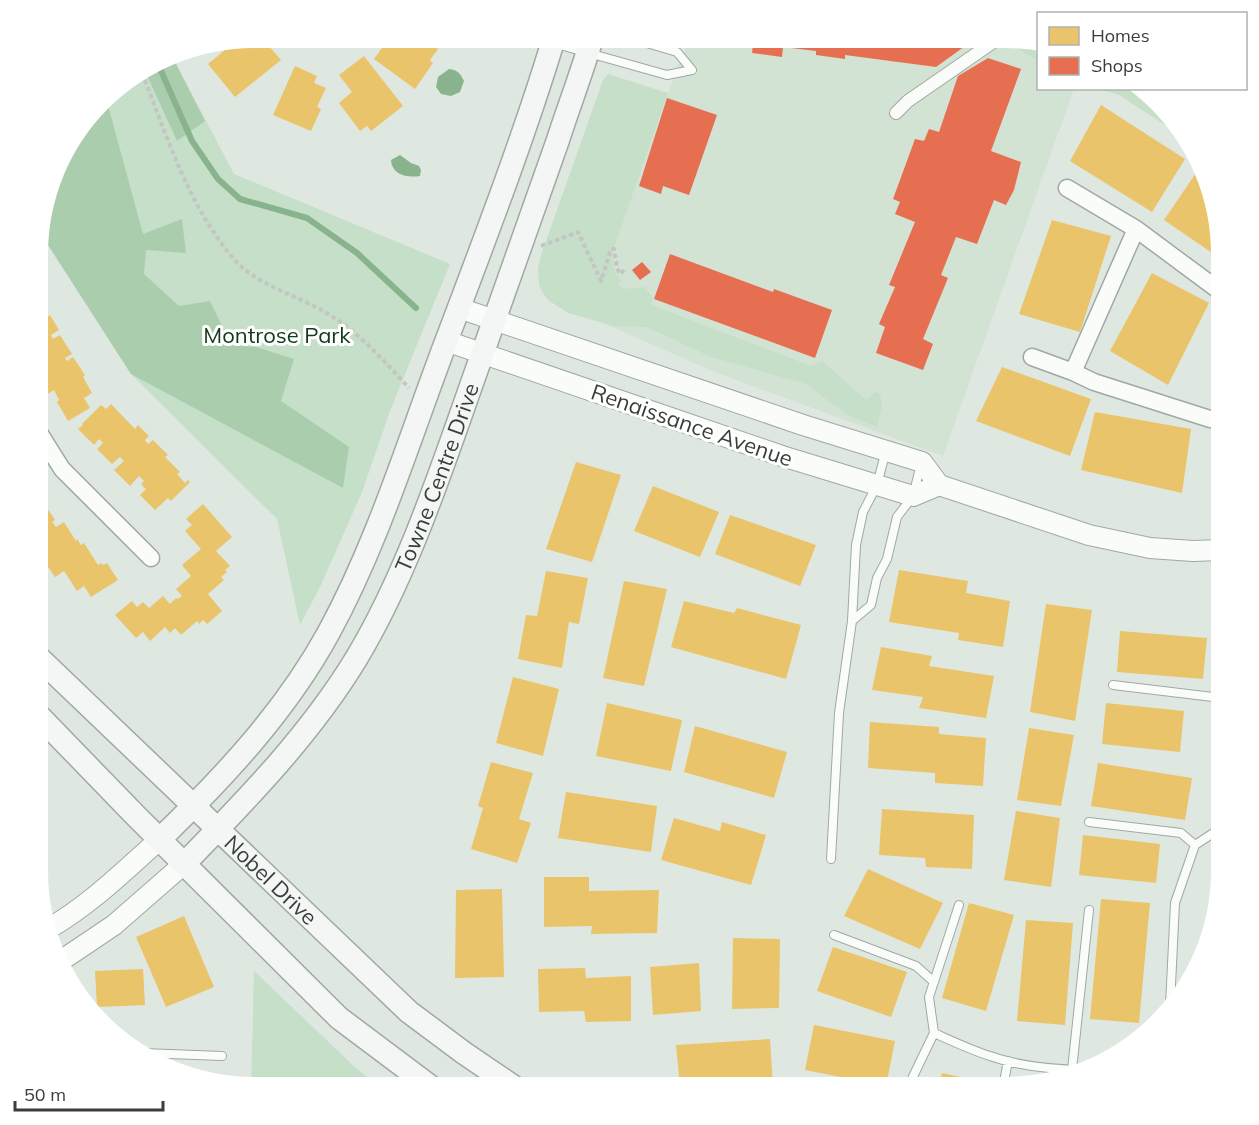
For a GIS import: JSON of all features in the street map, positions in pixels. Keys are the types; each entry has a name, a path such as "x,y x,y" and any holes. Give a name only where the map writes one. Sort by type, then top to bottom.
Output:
{"main road":[{"name":"Towne Centre Drive","path":"160,839 214,786 290,694 328,633 361,566 405,456 516,152 550,48"},
{"name":"Towne Centre Drive","path":"184,863 243,804 292,750 357,658 407,555 494,320 589,48"},
{"name":"Nobel Drive","path":"48,667 408,1012 499,1077"},
{"path":"48,725 339,1018 418,1077"}],"street":[{"path":"896,113 908,101 985,48"},
{"path":"1067,188 1136,229 1211,285"},
{"path":"1073,372 1136,229"},
{"name":"Renaissance Avenue","path":"459,308 803,425 922,462"},
{"name":"Renaissance Avenue","path":"446,341 790,458 913,496"},
{"path":"1032,357 1094,382 1211,419"},
{"path":"48,447 62,469 151,558"},
{"path":"922,462 939,484 1089,534 1150,548 1211,550"},
{"path":"913,496 939,484"},
{"path":"55,924 108,886 160,839"},
{"path":"67,956 114,925 184,863"}],"lane":[{"path":"598,48 667,75 692,70 677,52 664,48"},
{"path":"831,859 839,713 852,621 856,545 863,512 877,485 886,450"},
{"path":"852,621 871,604 877,578 887,558 897,517 913,496 922,462"},
{"path":"1113,685 1211,697"},
{"path":"1089,822 1181,833 1195,845"},
{"path":"1171,992 1175,903 1195,845 1211,835"},
{"path":"913,1077 934,1033 929,997 959,905"},
{"path":"1073,1065 1089,910"},
{"path":"834,935 916,966 934,982"},
{"path":"934,1033 990,1056 1008,1061 1062,1069"},
{"path":"159,1054 222,1056"},
{"path":"1005,1077 1008,1061"}],"path":[{"path":"145,80 188,189 227,252 244,269 265,283 317,308 345,325 410,388"},
{"path":"540,247 578,232 601,281 610,249 614,249 620,274 624,270"}],"shaded area":[{"path":"685,48 1018,48 1037,60 1037,90 1074,90 943,456 712,371 592,318"},
{"path":"176,64 205,121 177,141 148,78"},
{"path":"449,69 458,72 464,81 460,92 451,96 441,94 436,87 438,77"},
{"path":"109,108 143,234 182,219 186,253 146,250 144,274 179,306 210,301 231,345 256,347 294,359 281,401 349,447 343,488 131,374 49,246 55,201 64,175 83,139"},
{"path":"400,155 419,166 420,176 405,176 394,169 391,160"}],"green space":[{"path":"1018,48 1037,51 1037,60"},
{"name":"Montrose Park","path":"176,64 234,174 450,264 390,411 362,492 321,585 300,625 277,519 131,374 49,246 50,227 55,201 64,175 83,139 99,118 129,91 163,69"},
{"path":"608,74 668,93 612,254 614,272 621,280 618,284 623,289 644,287 653,297 651,305 811,366 822,361 866,400 875,392 880,394 882,406 877,427 846,414 806,384 709,356 647,327 614,326 568,313 548,300 539,284 538,269 541,255 603,80"},
{"path":"1102,90 1129,90 1151,108 1166,125 1119,95"},
{"path":"254,971 368,1077 254,1077 251,1077"}],"building: Homes":[{"path":"240,48 271,48 281,60 235,97 208,64 224,50"},
{"path":"382,48 438,49 430,60 433,63 415,89 374,59"},
{"path":"364,56 403,106 371,131 367,126 360,131 339,103 352,92 339,75"},
{"path":"295,66 317,76 314,83 326,88 317,107 321,109 311,131 273,115"},
{"path":"1101,105 1185,159 1152,212 1070,161"},
{"path":"1195,175 1207,214 1211,252 1164,220"},
{"path":"1052,220 1111,236 1080,332 1019,314"},
{"path":"1152,273 1209,303 1168,385 1110,351"},
{"path":"50,315 59,330 51,335 53,339 60,335 72,354 65,358 67,361 73,357 85,375 83,377 92,393 84,398 90,408 68,421 57,402 59,400 54,390 48,394 48,316"},
{"path":"1002,367 1091,399 1070,456 976,421"},
{"path":"111,404 135,429 138,425 149,436 145,440 148,444 153,440 168,455 165,457 180,472 177,474 185,483 188,480 190,482 171,501 168,498 155,510 140,495 146,489 141,484 144,481 139,476 130,486 114,470 124,461 120,457 112,464 97,449 103,443 99,439 94,445 78,429 101,405 106,409"},
{"path":"1095,412 1191,429 1182,493 1081,470"},
{"path":"576,462 621,475 592,562 546,549"},
{"path":"653,486 719,512 700,557 634,531"},
{"path":"203,504 232,537 216,551 230,566 221,577 224,580 208,594 222,611 207,624 203,620 199,624 197,621 181,635 175,628 170,633 165,627 150,641 143,632 136,638 115,615 132,601 137,607 143,602 149,608 163,596 170,604 182,596 176,589 191,576 182,565 201,549 185,531 192,525 186,519"},
{"path":"48,510 55,520 52,522 56,527 64,522 76,541 77,539 81,545 84,543 98,565 107,563 118,580 91,597 84,586 77,591 64,571 55,577 48,567"},
{"path":"730,515 816,545 800,586 715,554"},
{"path":"899,570 968,581 966,593 1010,601 1003,647 958,640 959,633 889,622"},
{"path":"546,571 588,578 579,624 569,622 562,668 518,659 526,615 537,616"},
{"path":"624,581 667,589 644,686 603,678"},
{"path":"684,601 734,613 737,608 801,625 786,679 671,647"},
{"path":"1046,604 1092,610 1075,721 1030,712"},
{"path":"1120,631 1207,638 1203,679 1117,672"},
{"path":"881,647 932,656 929,666 994,676 986,718 919,708 923,697 872,690"},
{"path":"513,677 559,689 543,756 496,743"},
{"path":"607,703 682,720 671,771 596,756"},
{"path":"1106,703 1184,711 1180,752 1102,744"},
{"path":"870,722 939,727 939,734 986,738 983,786 935,783 935,773 868,768"},
{"path":"695,726 787,752 774,798 684,772"},
{"path":"1029,728 1074,735 1061,806 1017,800"},
{"path":"491,762 533,773 519,819 531,823 517,863 471,849 483,808 478,806"},
{"path":"1098,763 1192,778 1185,820 1091,806"},
{"path":"566,792 657,806 651,852 558,838"},
{"path":"882,809 974,815 972,869 926,867 925,858 879,855"},
{"path":"1016,811 1060,818 1051,887 1004,880"},
{"path":"674,818 720,831 722,822 766,835 751,885 661,860"},
{"path":"1083,835 1160,844 1156,883 1079,875"},
{"path":"868,869 943,903 920,949 844,916"},
{"path":"544,877 589,877 589,891 659,890 657,933 591,934 592,926 544,927"},
{"path":"502,889 504,977 455,978 456,890"},
{"path":"1101,899 1150,903 1139,1023 1090,1019"},
{"path":"969,903 1014,915 986,1011 942,998"},
{"path":"184,916 214,987 166,1007 136,937"},
{"path":"1026,920 1073,923 1065,1025 1017,1021"},
{"path":"733,938 780,939 779,1008 732,1009"},
{"path":"833,947 907,972 891,1017 817,991"},
{"path":"699,963 701,1011 653,1015 650,967"},
{"path":"585,968 586,978 631,976 631,1021 586,1022 584,1011 539,1012 538,969"},
{"path":"143,969 145,1005 99,1007 95,971"},
{"path":"814,1025 895,1041 888,1077 840,1077 805,1070"},
{"path":"770,1039 772,1077 679,1077 676,1045"},
{"path":"942,1073 960,1077 941,1077"}],"building: Shops":[{"path":"753,48 783,48 782,57 752,53"},
{"path":"791,48 962,48 936,67 845,55 845,59 816,55 816,51"},
{"path":"988,58 1021,69 991,151 1021,162 1014,190 1006,205 994,200 977,244 956,237 941,275 948,278 923,339 933,344 923,370 876,353 885,327 879,324 895,287 889,285 915,222 895,214 900,202 893,199 915,139 924,141 929,129 939,132 958,76"},
{"path":"667,98 717,115 689,195 663,186 661,194 639,186"},
{"path":"670,254 773,292 774,289 832,310 815,358 654,299"},
{"path":"642,262 651,272 640,280 632,270"}],"waterway":[{"path":"161,70 192,141 218,179 240,199 307,218 357,253 416,308"}]}
